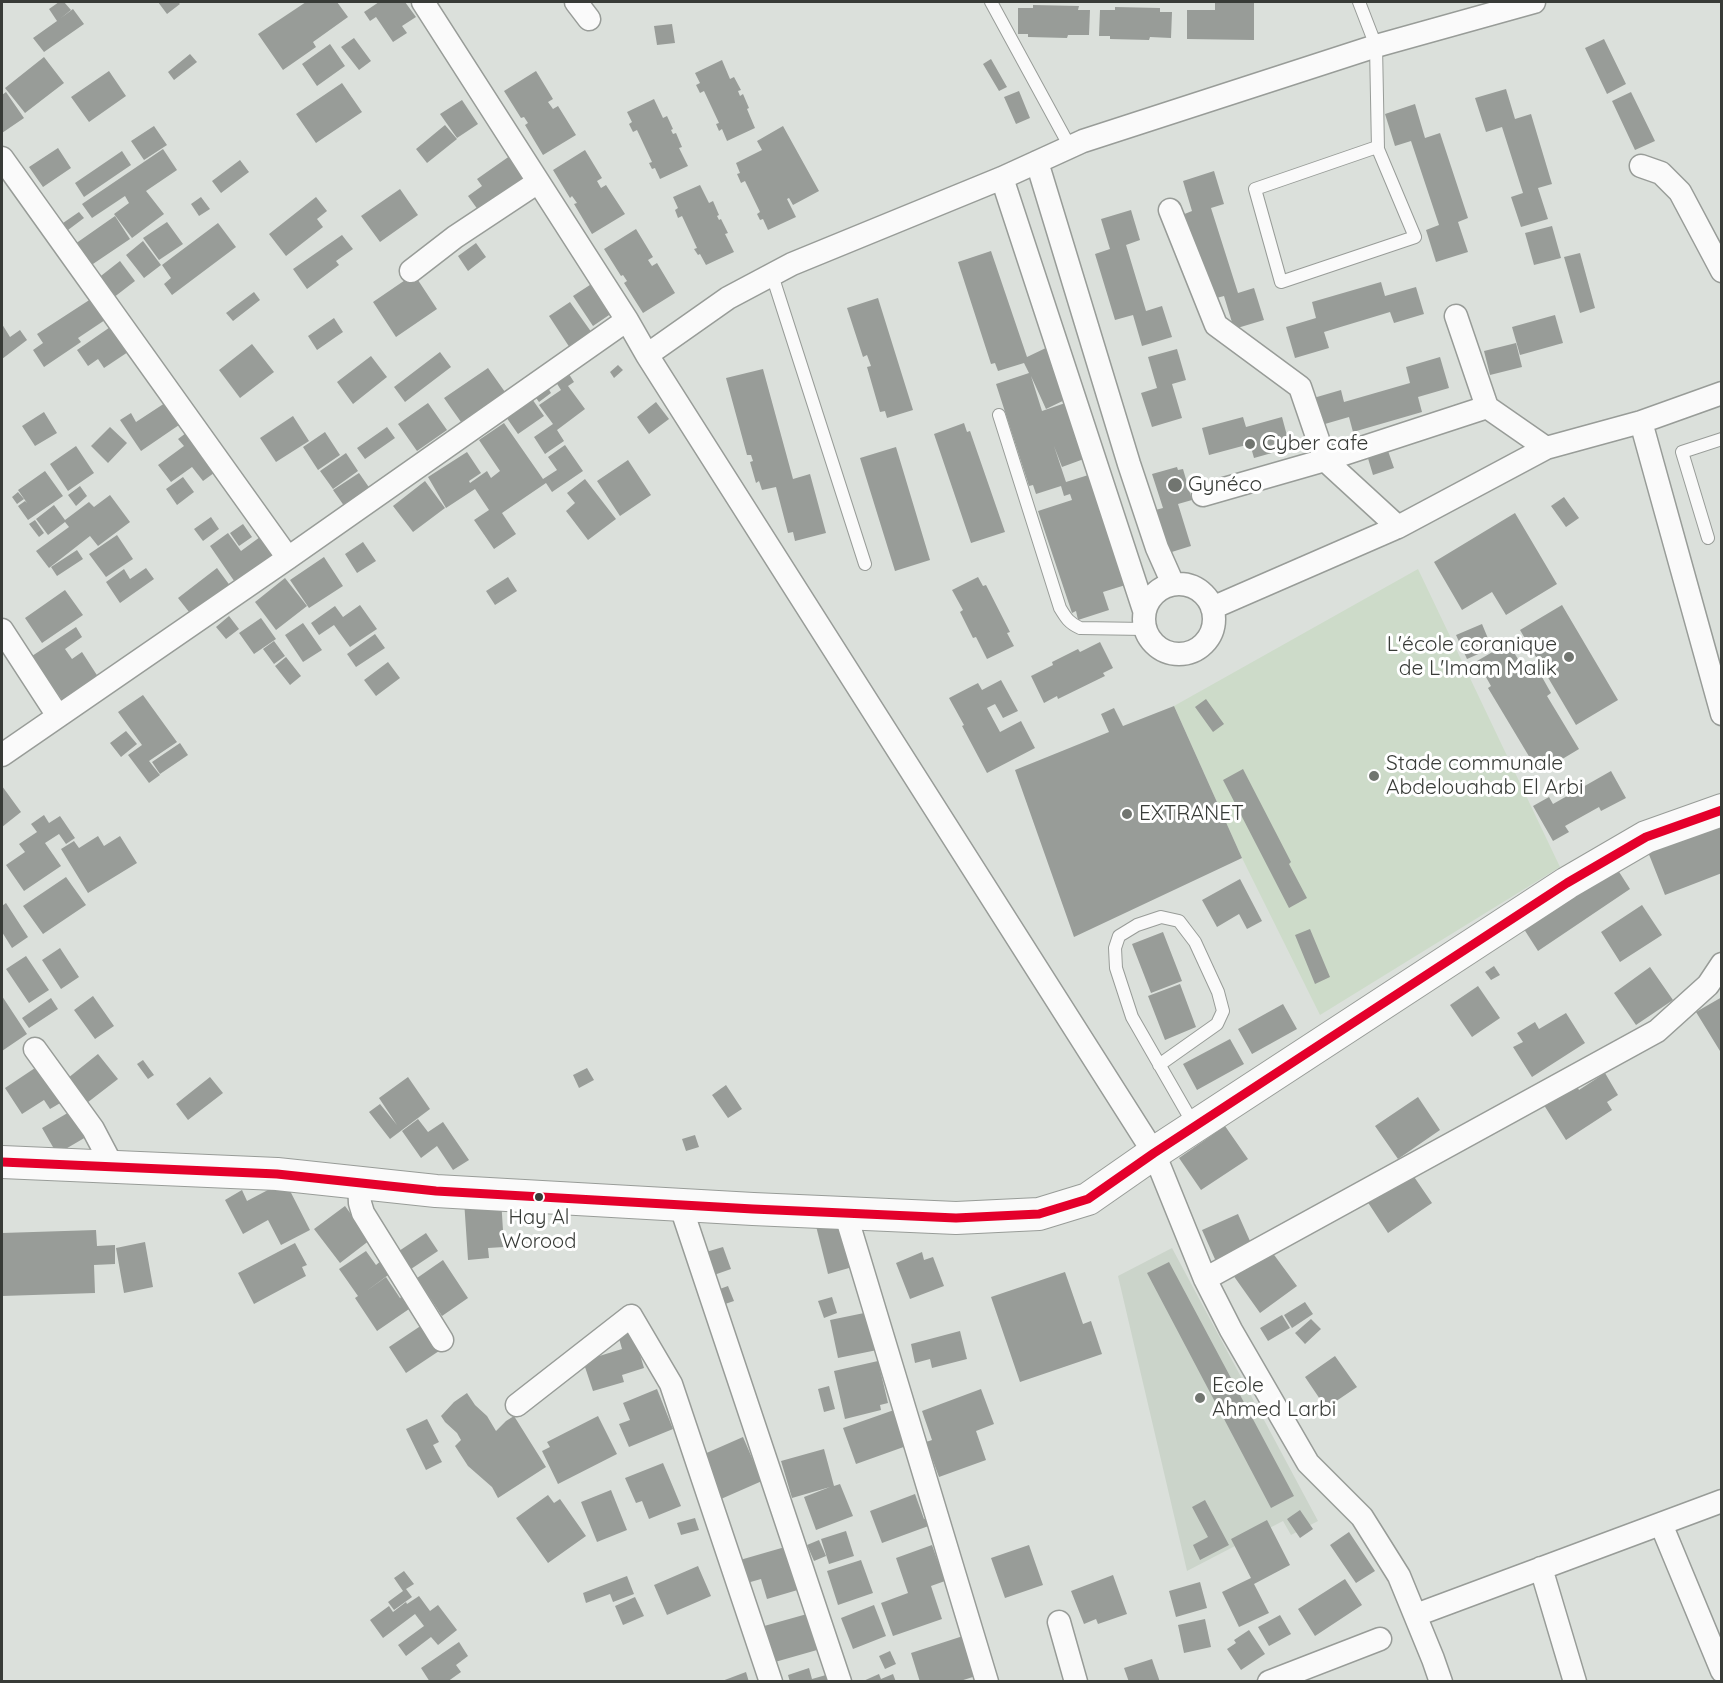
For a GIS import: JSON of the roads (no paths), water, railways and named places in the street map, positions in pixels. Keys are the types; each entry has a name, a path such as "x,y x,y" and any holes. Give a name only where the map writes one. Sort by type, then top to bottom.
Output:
{"street":[{"path":"423,2 1154,1153 1205,1279 1231,1330 1308,1463 1362,1517 1399,1576 1441,1682"},
{"path":"648,355 728,298 772,275 1002,178 1083,141 1376,46 1533,2"},
{"path":"2,158 288,558"},
{"path":"1037,162 1129,464 1157,548 1173,584"},
{"path":"1641,166 1661,173 1680,192 1722,272"},
{"path":"1002,178 1149,638 1156,646 1174,654 1194,651 1209,637 1214,618 1208,599 1201,592 1192,586 1173,584 1163,587 1149,600 1145,620"},
{"path":"411,271 455,237 538,182"},
{"path":"1170,210 1216,325 1300,387 1325,460 1398,527"},
{"path":"1456,316 1487,407 1546,448"},
{"path":"2,755 627,320"},
{"path":"1212,608 1398,527 1546,448 1641,422 1722,393"},
{"path":"1203,495 1325,460 1487,407"},
{"path":"1641,422 1722,714"},
{"path":"2,630 58,716"},
{"path":"2,1162 277,1174 436,1191 753,1209 956,1218 1039,1214 1088,1199 1194,1126 1568,883 1646,837 1722,810"},
{"path":"1205,1279 1657,1031 1708,985 1720,969"},
{"path":"35,1050 93,1129 113,1167"},
{"path":"359,1184 363,1213 441,1340"},
{"path":"680,1204 840,1682"},
{"path":"845,1212 987,1682"},
{"path":"517,1405 631,1316 671,1384 771,1682"},
{"path":"1416,1615 1722,1501"},
{"path":"1661,1524 1722,1671"},
{"path":"1541,1568 1575,1682"},
{"path":"1059,1622 1076,1682"},
{"path":"1269,1682 1380,1639"}],"lane":[{"path":"991,2 1070,147"},
{"path":"1359,2 1376,46 1378,149 1415,237 1281,282 1255,189 1377,147"},
{"path":"772,275 865,564"},
{"path":"999,415 1060,608 1065,617 1071,624 1080,628 1145,620"},
{"path":"1708,538 1682,452 1722,439"},
{"path":"1159,1065 1217,1024 1223,1011 1218,992 1195,942 1179,921 1161,917 1119,936 1115,948 1116,968 1132,1017 1159,1065 1194,1126"}],"place":[{"name":"Cyber cafe","path":"1250,444"},
{"name":"Gynéco","path":"1175,485"},
{"name":"L'école coranique de L'Imam Malik","path":"1569,657"},
{"name":"Stade communale Abdelouahab El Arbi","path":"1374,776"},
{"name":"EXTRANET","path":"1127,814"},
{"name":"Hay Al Worood","path":"539,1197"},
{"name":"Ecole Ahmed Larbi","path":"1200,1398"}]}
